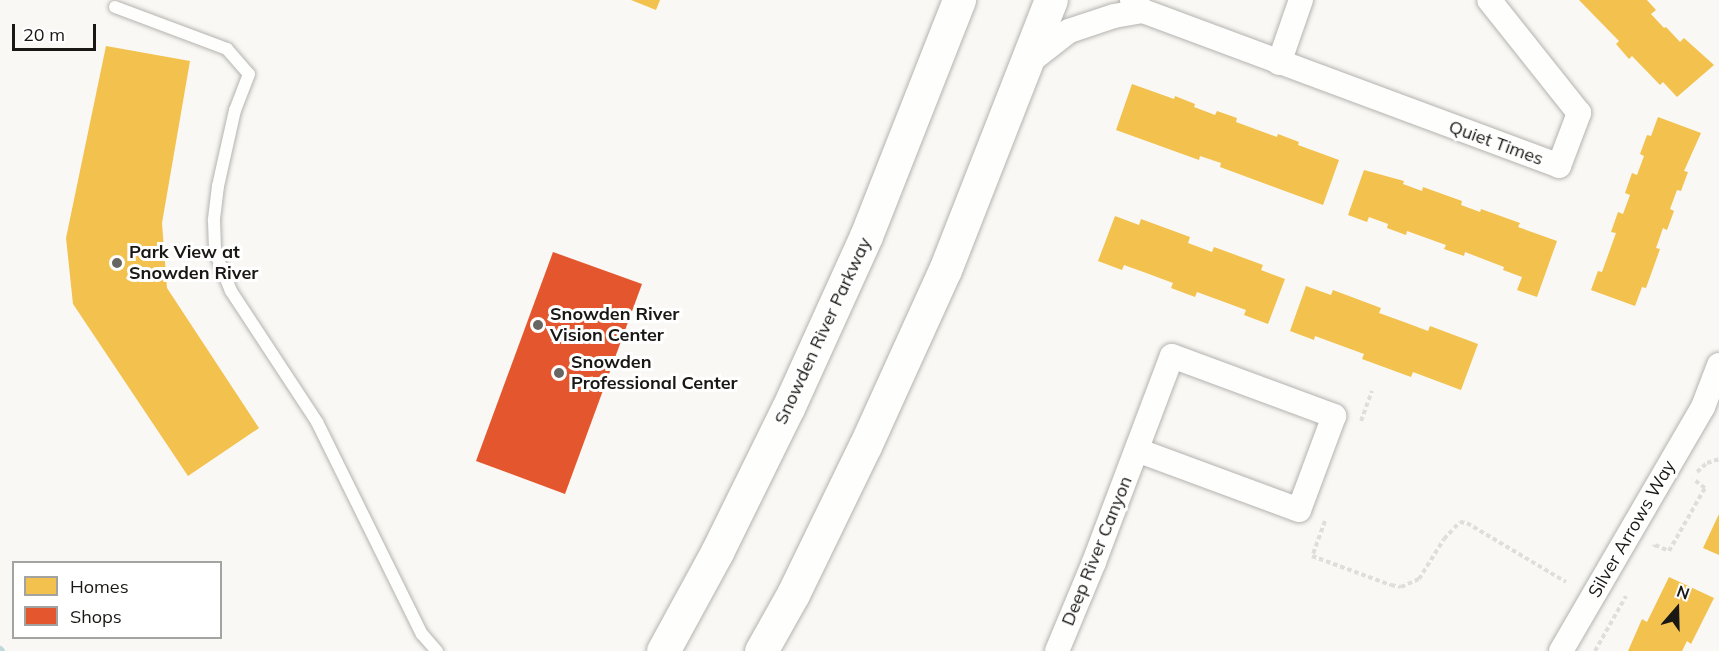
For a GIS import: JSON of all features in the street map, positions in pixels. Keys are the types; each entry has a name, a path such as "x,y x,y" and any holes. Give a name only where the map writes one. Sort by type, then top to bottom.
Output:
{"main road":[{"name":"Snowden River Parkway","path":"663,651 717,552 803,376 866,236 959,0"},
{"path":"761,651 793,594 865,446 940,280 1051,0"}],"street":[{"path":"1279,63 1302,0"},
{"name":"Quiet Times","path":"1025,66 1069,30 1137,6 1279,63 1559,166 1579,112 1489,0"},
{"name":"Deep River Canyon","path":"1057,651 1172,356 1334,416 1299,510 1137,450"},
{"name":"Silver Arrows Way","path":"1561,651 1711,411 1719,365"}],"lane":[{"path":"115,7 227,49 249,74 236,110 218,186 214,220 215,252 231,291 317,422 422,634 437,651"}],"path":[{"path":"1360,424 1372,391"},
{"path":"1650,555 1655,545 1669,551 1705,488 1692,480 1707,463 1719,459"},
{"path":"1328,512 1312,556 1391,585 1401,587 1419,579 1444,539 1460,522 1467,523 1566,582"},
{"path":"1595,651 1628,593"}],"building: Homes":[{"path":"631,0 660,0 656,10"},
{"path":"1579,0 1647,0 1656,10 1651,14 1664,28 1666,27 1680,42 1684,38 1714,65 1677,97 1663,82 1660,85 1632,56 1629,59 1616,44 1619,41"},
{"name":"Park View at Snowden River","path":"106,46 190,61 162,223 167,288 259,428 188,476 73,304 66,238"},
{"path":"1132,84 1174,99 1175,96 1215,115 1217,111 1237,118 1236,122 1277,137 1278,134 1299,142 1298,145 1339,160 1323,205 1220,167 1221,163 1200,156 1199,160 1116,130"},
{"path":"1658,117 1701,133 1684,171 1688,172 1681,191 1677,190 1670,209 1674,211 1667,230 1663,228 1656,248 1660,249 1646,288 1642,287 1635,306 1591,290 1598,271 1602,272 1616,233 1611,232 1618,212 1623,214 1630,195 1625,193 1632,173 1637,175 1644,156 1640,154 1647,135 1651,136"},
{"path":"1364,170 1404,181 1403,184 1422,191 1423,187 1462,201 1461,205 1480,212 1481,209 1520,223 1518,227 1557,241 1537,297 1517,290 1522,277 1503,270 1504,267 1465,252 1464,256 1444,249 1446,245 1407,231 1406,235 1387,228 1388,224 1369,217 1367,222 1348,215"},
{"path":"1115,216 1139,225 1141,219 1190,237 1188,243 1212,252 1214,247 1263,265 1261,270 1285,279 1268,324 1244,315 1246,310 1197,292 1195,297 1171,288 1173,283 1149,274 1124,265 1122,270 1098,261"},
{"path":"1306,286 1331,295 1333,290 1381,308 1379,313 1428,331 1430,326 1478,344 1461,390 1413,372 1411,377 1362,359 1364,354 1315,336 1314,340 1290,331"},
{"path":"1719,514 1719,555 1703,548"},
{"path":"1669,577 1714,598 1691,644 1687,641 1682,651 1628,651 1642,619 1647,622"}],"building: Shops":[{"name":"Snowden Professional Center","path":"553,252 642,284 565,494 476,461"}],"place":[{"name":"Park View at Snowden River","path":"117,263"},
{"name":"Snowden River Vision Center","path":"538,325"},
{"name":"Snowden Professional Center","path":"559,373"}]}
